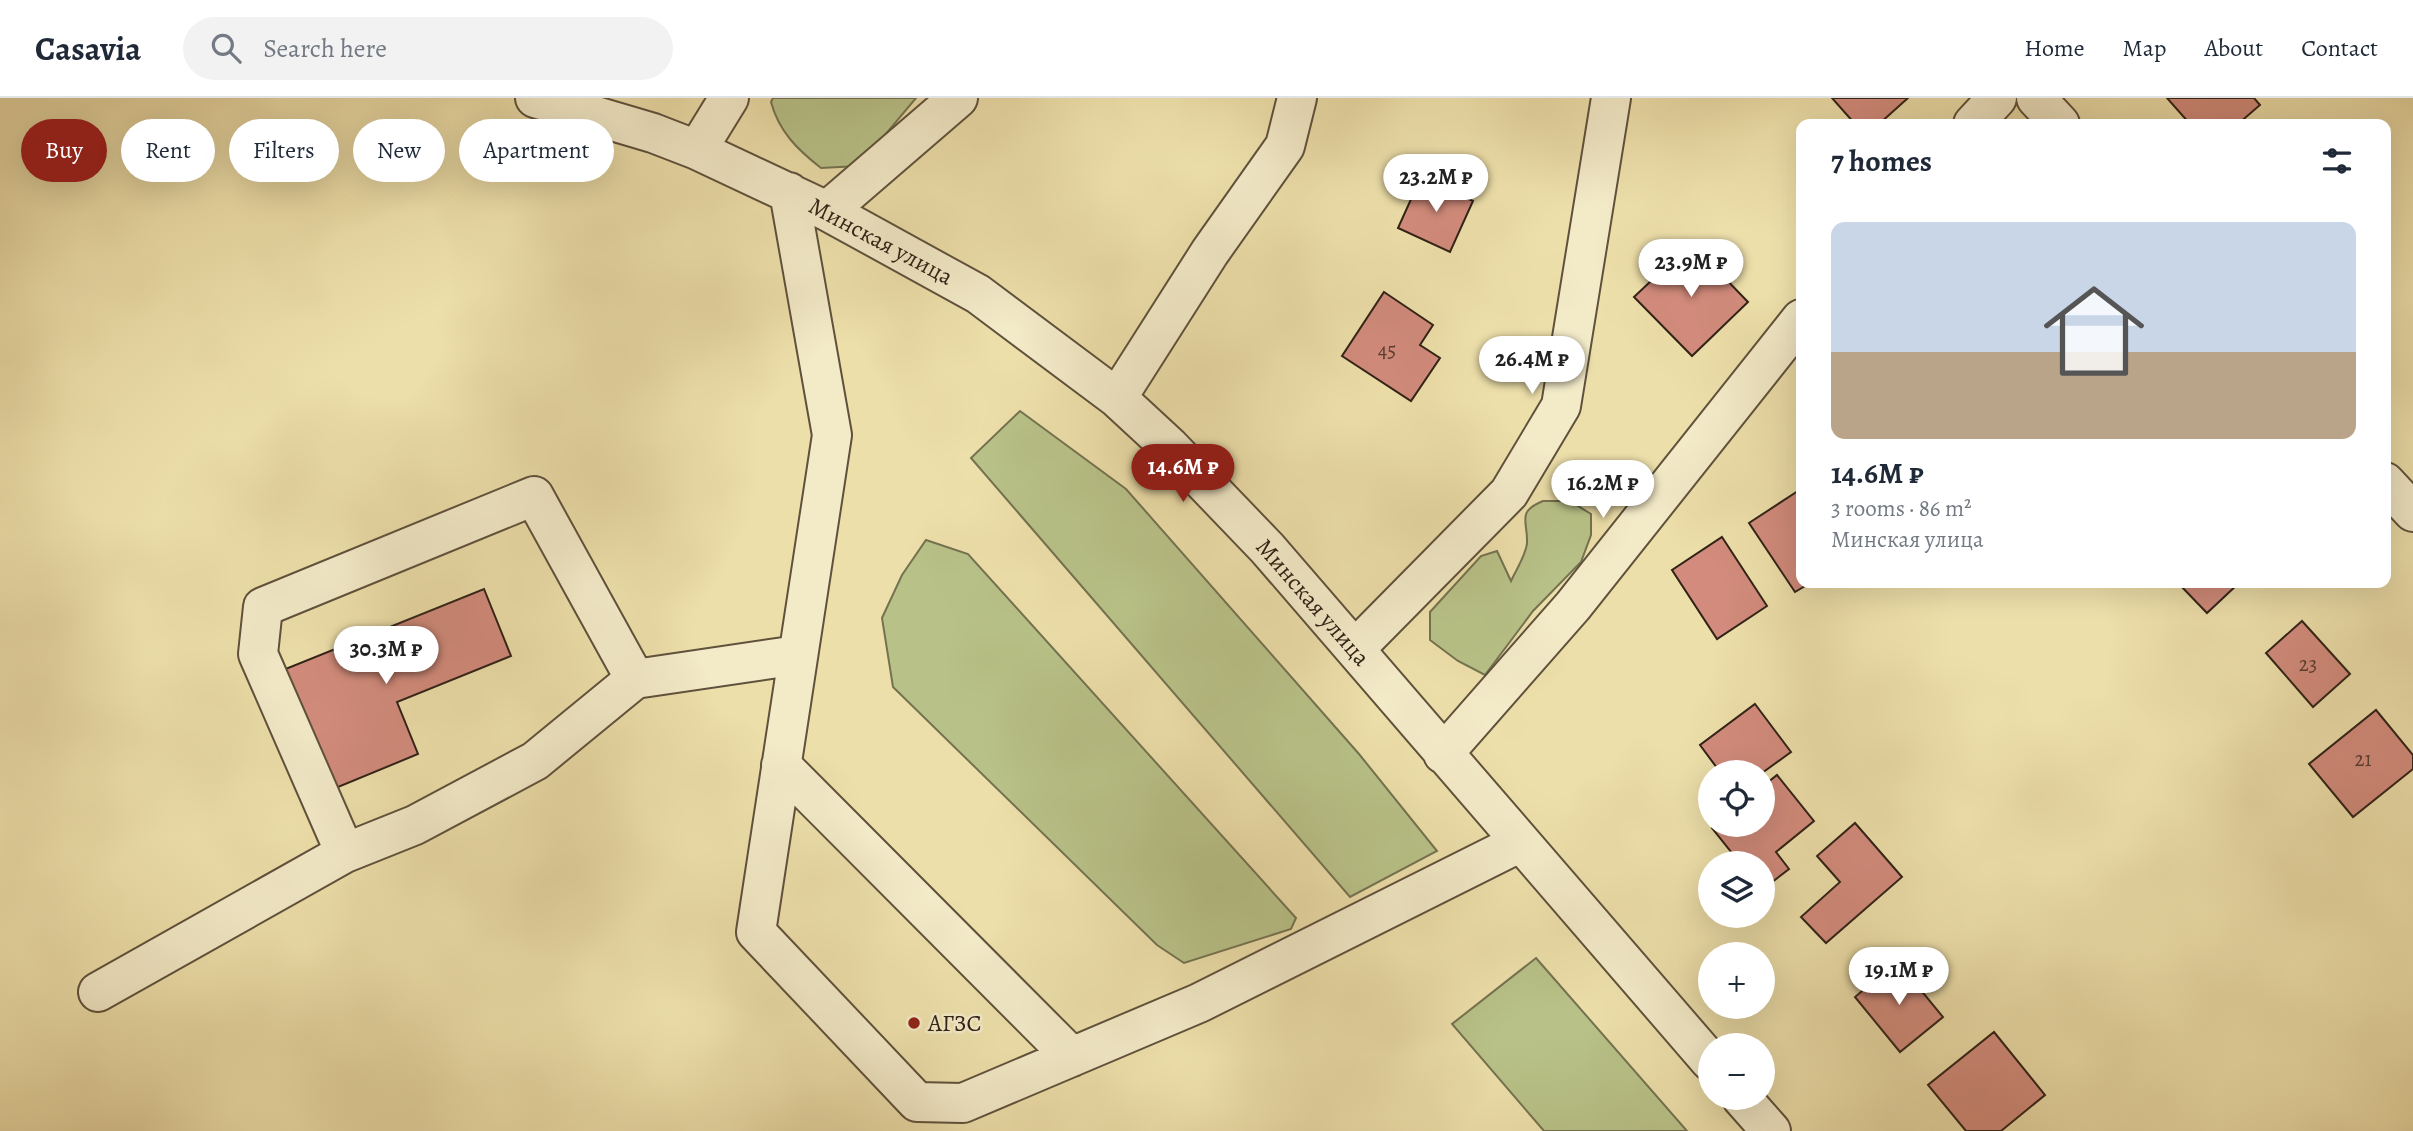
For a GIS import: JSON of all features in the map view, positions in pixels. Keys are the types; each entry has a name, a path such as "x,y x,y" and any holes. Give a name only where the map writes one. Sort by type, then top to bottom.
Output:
{"street":[{"name":"Минская улица","path":"534,98 697,150 827,211 978,294 1117,398 1170,447 1267,548 1698,1047"},
{"path":"697,150 729,98"},
{"path":"827,211 958,98"},
{"path":"1117,398 1210,252 1285,146 1297,98"},
{"path":"1355,649 1509,493 1561,406 1611,98"},
{"path":"1978,119 1997,98"},
{"path":"2036,98 2055,119"},
{"path":"789,192 832,435 756,932 917,1102 963,1103 1199,1003 1519,843"},
{"path":"1443,754 1573,606 1796,325"},
{"path":"2391,488 2413,512"},
{"path":"345,853 258,654 262,607 534,496 635,680"},
{"path":"98,992 345,853 415,825 535,761 635,680 798,655"},
{"path":"781,765 1072,1057"},
{"path":"1752,1110 1770,1131"}],"green space":[{"path":"773,98 916,98 859,166 821,168 797,147 784,131 771,102"},
{"path":"1020,411 1126,489 1359,754 1437,851 1350,897 971,458"},
{"path":"1543,501 1570,501 1591,514 1591,535 1581,562 1533,611 1485,675 1458,661 1430,640 1430,612 1481,556 1497,551 1511,581 1526,548 1526,513"},
{"path":"926,540 968,554 1296,918 1291,929 1184,963 1157,945 893,687 882,618 902,575"},
{"path":"1536,958 1687,1131 1544,1131 1452,1024"}],"building":[{"path":"1832,98 1908,98 1885,119 1851,119"},
{"path":"2167,98 2254,98 2260,105 2244,119 2186,119"},
{"path":"1421,177 1473,201 1450,252 1398,228"},
{"path":"1691,243 1748,302 1692,356 1634,297"},
{"path":"1384,292 1433,325 1420,345 1440,358 1411,401 1342,356"},
{"path":"1796,492 1796,588 1802,588 1795,592 1749,523"},
{"path":"1722,537 1767,606 1717,639 1672,570"},
{"path":"2183,588 2234,588 2207,613"},
{"path":"484,589 511,656 397,702 418,754 326,792 278,672"},
{"path":"2302,621 2350,674 2313,707 2266,653"},
{"path":"1755,704 1791,752 1775,764 1775,760 1711,760 1700,745"},
{"path":"2376,710 2413,755 2413,769 2353,817 2309,764"},
{"path":"1777,775 1814,821 1776,852 1789,869 1775,880 1775,851 1730,851 1719,837 1775,837"},
{"path":"1855,823 1902,877 1826,943 1801,917 1840,882 1817,856"},
{"path":"1897,961 1943,1017 1900,1052 1855,997"},
{"path":"1994,1032 2045,1095 2001,1131 1966,1131 1928,1085"}],"place":[{"name":"АГЗС","path":"914,1023"}]}
